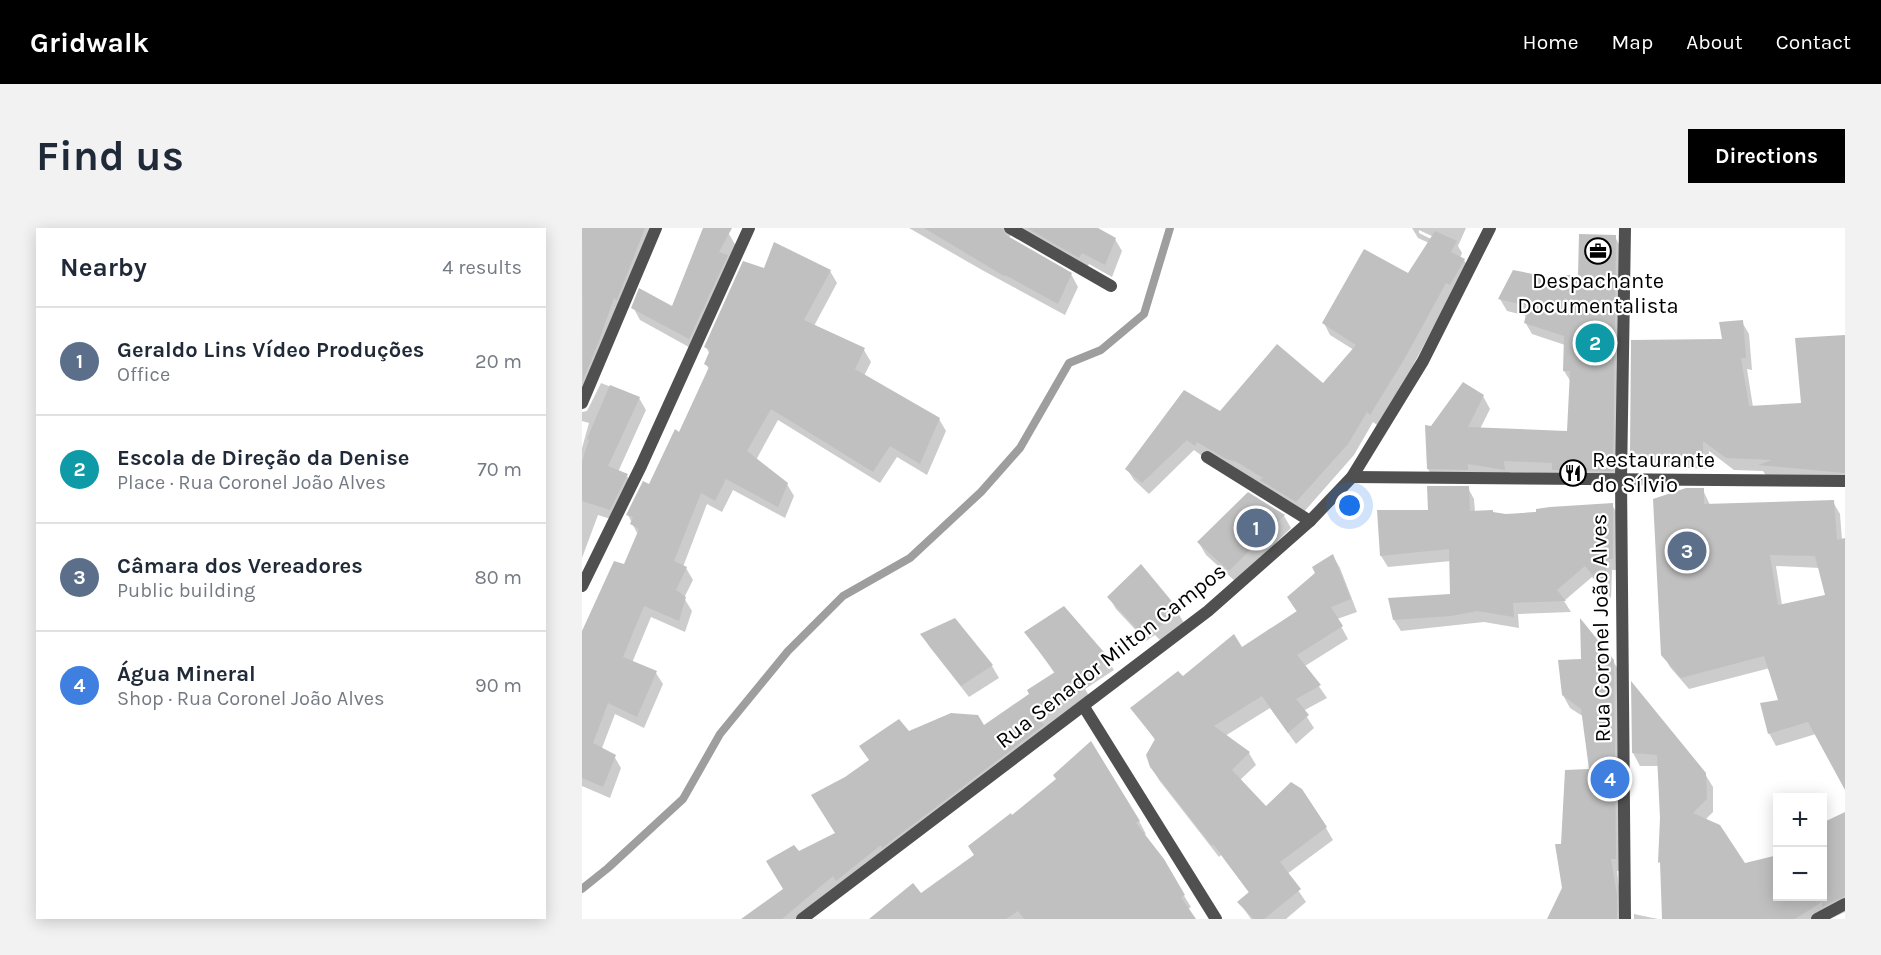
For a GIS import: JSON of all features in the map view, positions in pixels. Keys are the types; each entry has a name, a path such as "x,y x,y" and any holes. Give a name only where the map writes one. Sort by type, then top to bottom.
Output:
{"street":[{"path":"582,403 656,228"},
{"path":"582,586 641,466 749,228"},
{"path":"1010,228 1111,286"},
{"name":"Rua Senador Milton Campos","path":"802,919 1208,611 1310,521 1352,477 1424,361 1490,228"},
{"name":"Rua Coronel João Alves","path":"1625,228 1621,479 1625,919"},
{"path":"1206,457 1310,521"},
{"path":"1352,477 1845,481"},
{"path":"1084,707 1216,919"},
{"path":"1817,919 1845,904"}],"building":[{"path":"582,228 645,228 617,300 614,298 583,380"},
{"path":"703,228 732,228 719,252 728,255 689,339 631,308 639,288 672,306"},
{"path":"924,228 1002,228 1006,235 1072,273 1058,304 1004,276"},
{"path":"1027,228 1098,228 1116,238 1105,265 1082,253 1079,258"},
{"path":"1435,231 1457,241 1451,252 1465,259 1450,285 1446,283 1405,358 1370,415 1367,412 1348,444 1296,502 1260,480 1263,478 1237,462 1226,459 1197,442 1195,446 1187,440 1142,483 1125,469 1184,390 1220,411 1277,344 1323,383 1356,345 1322,323 1364,249 1408,273"},
{"path":"1579,234 1616,235 1613,471 1552,470 1552,463 1504,461 1505,470 1468,464 1468,470 1427,469 1425,425 1431,426 1463,382 1484,395 1468,427 1567,431 1570,371 1563,371 1564,336 1524,323 1528,306 1498,299 1513,270 1563,280 1563,275 1578,275"},
{"path":"774,242 831,270 804,320 865,348 855,369 940,418 920,464 890,446 873,472 771,409 747,451 788,483 778,507 726,479 715,501 701,493 674,561 687,567 676,590 686,597 679,621 644,606 623,657 657,671 637,717 608,703 593,743 616,755 603,787 582,778 582,631 614,561 624,564 639,529 630,524 633,517 626,515 643,481 649,484 675,429 679,432 709,367 704,364 710,350 704,347 743,261 764,268"},
{"path":"1743,320 1746,358 1741,358 1749,406 1801,403 1795,338 1845,335 1845,473 1758,465 1772,460 1726,458 1703,441 1703,457 1630,453 1631,340 1722,339 1719,322"},
{"path":"610,385 640,397 608,466 628,474 610,510 582,501 582,461 589,440 587,439"},
{"path":"1427,486 1469,486 1470,511 1493,510 1493,512 1506,514 1536,512 1536,509 1550,507 1613,503 1613,559 1607,559 1605,590 1585,566 1557,590 1566,601 1513,603 1514,617 1477,611 1451,616 1393,620 1388,598 1450,594 1449,549 1380,556 1377,510 1428,510"},
{"path":"1686,488 1704,488 1704,504 1834,500 1837,540 1845,538 1845,790 1808,722 1768,734 1760,703 1778,700 1764,656 1681,678 1661,655 1653,499","holes":["1770,555 1815,556 1825,595 1778,605"]},
{"path":"1248,492 1285,515 1229,571 1197,542"},
{"path":"1333,554 1351,599 1331,607 1343,626 1297,655 1321,685 1296,699 1309,715 1288,733 1262,696 1214,726 1250,752 1232,770 1266,806 1291,782 1302,789 1327,827 1280,862 1301,889 1264,919 1254,919 1237,902 1249,892 1150,767 1146,755 1155,739 1130,708 1178,671 1183,676 1234,634 1242,647 1297,611 1287,597 1315,573 1312,567"},
{"path":"1141,564 1179,610 1154,631 1147,623 1138,630 1107,597"},
{"path":"1064,606 1109,658 1077,679 1086,687 1041,721 1044,725 882,848 881,845 836,881 833,876 782,919 741,919 783,889 766,861 794,845 799,851 835,833 811,795 845,777 869,760 859,746 899,719 909,731 951,713 978,715 984,725 1029,694 1027,690 1055,672 1024,632"},
{"path":"955,618 993,665 961,686 920,634"},
{"path":"1580,618 1614,660 1616,859 1611,859 1617,895 1617,919 1547,919 1562,888 1555,844 1561,844 1565,770 1589,769 1581,709 1562,695 1558,660 1581,659"},
{"path":"1631,681 1706,773 1707,799 1693,813 1720,825 1745,863 1773,856 1773,901 1827,901 1827,821 1845,812 1845,896 1822,907 1822,902 1795,919 1662,919 1660,862 1658,863 1660,818 1657,755 1632,753"},
{"path":"1091,741 1140,821 1136,823 1164,859 1185,895 1181,897 1196,919 1024,919 1018,911 1006,919 869,919 913,883 921,893 974,855 968,846 1011,813 1012,815 1056,779 1053,775"}],"waterway":[{"path":"582,889 683,799 720,734 788,651 843,596 910,558 981,492 1020,448 1069,363 1101,350 1144,314 1170,228"}],"place":[{"name":"Despachante Documentalista","path":"1598,251"},
{"name":"Escola de Direção da Denise","path":"1595,343"},
{"name":"Restaurante do Sílvio","path":"1573,473"},
{"name":"Geraldo Lins Vídeo Produções","path":"1256,528"},
{"name":"Câmara dos Vereadores","path":"1687,551"},
{"name":"Água Mineral","path":"1610,779"}]}
